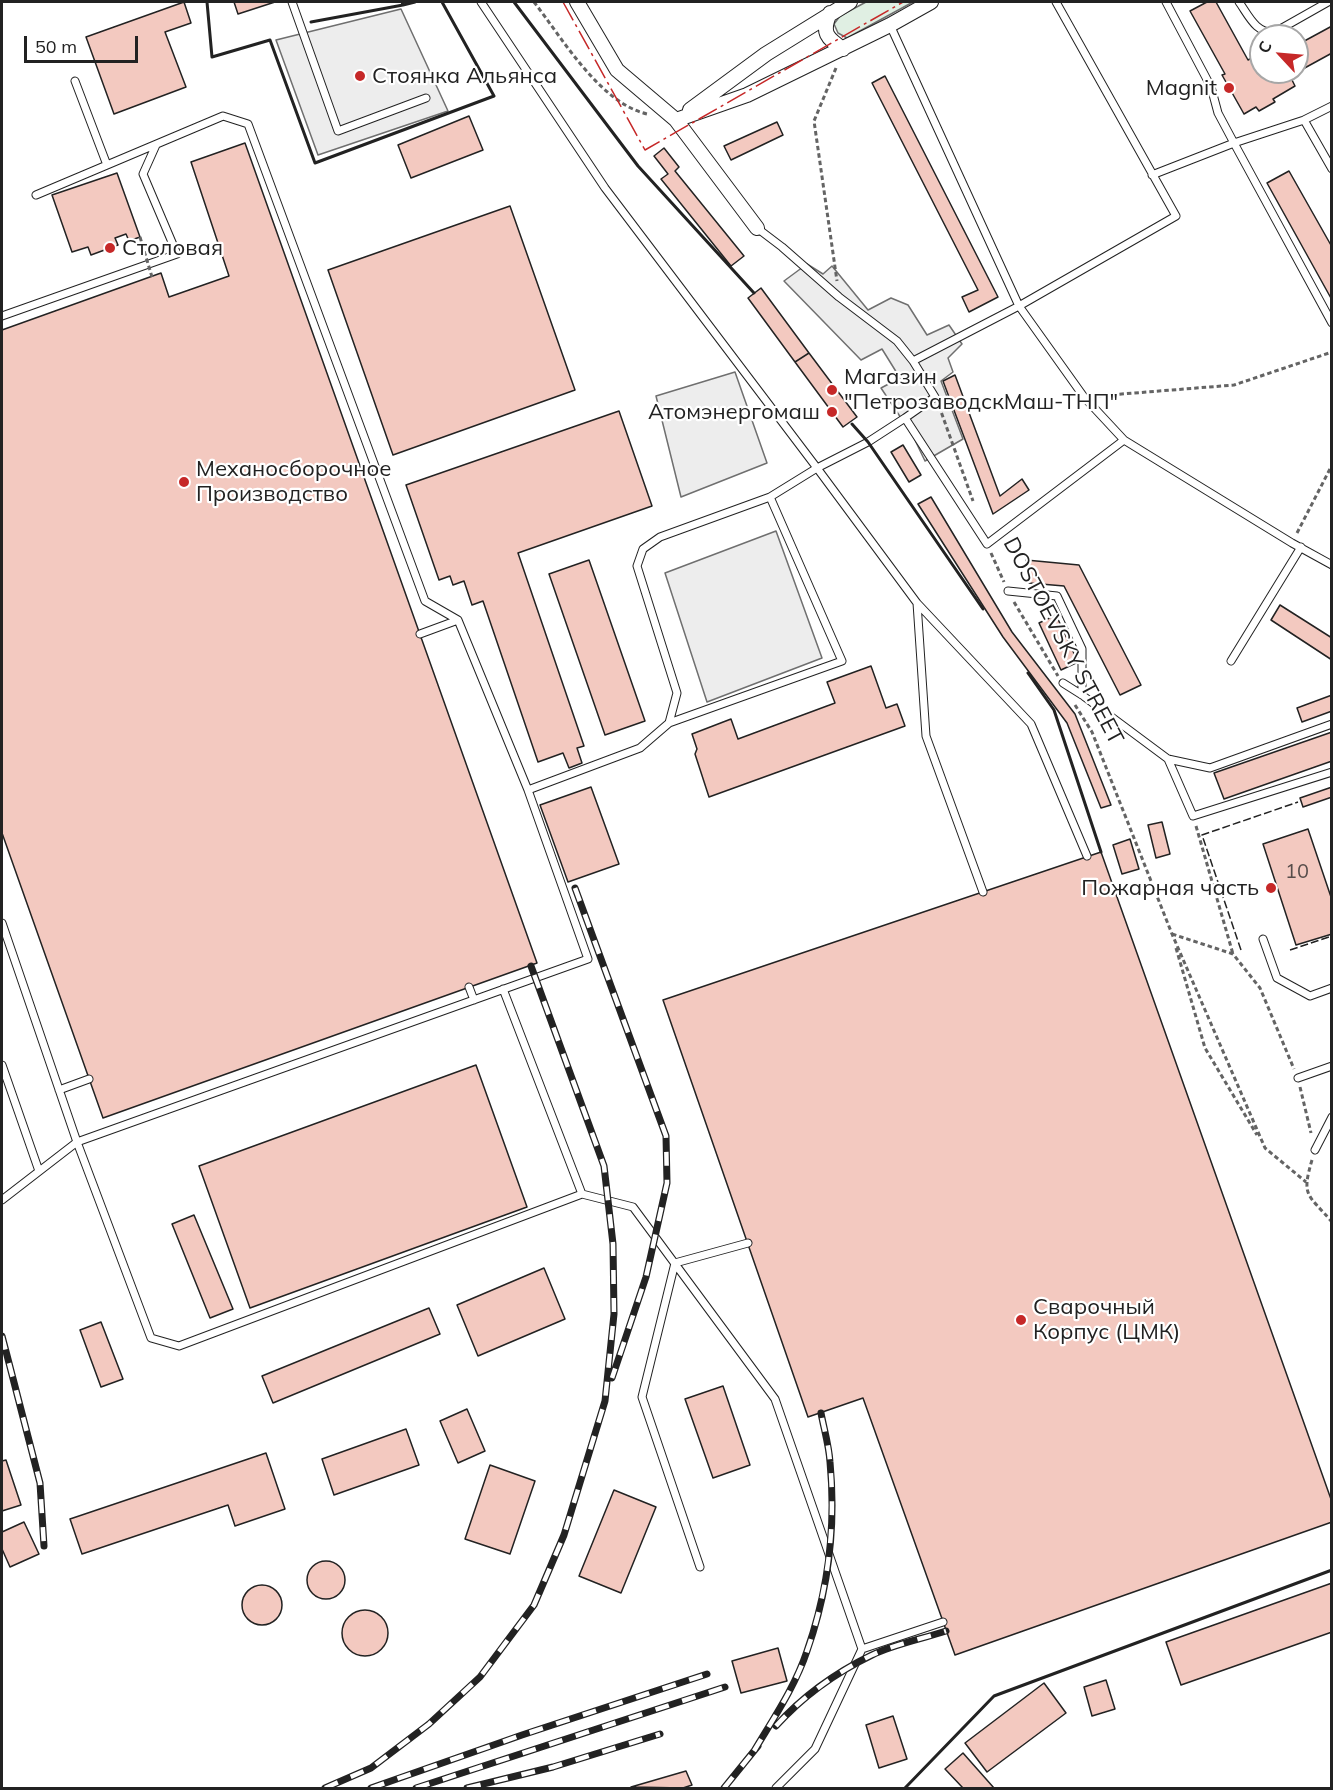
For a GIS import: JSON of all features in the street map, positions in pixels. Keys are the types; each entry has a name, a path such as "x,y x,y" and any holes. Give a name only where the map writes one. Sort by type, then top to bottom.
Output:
{"street":[{"path":"577,2 617,70 676,120 757,228"},
{"path":"676,120 766,54 850,2"},
{"path":"676,120 747,95 843,49 932,2"},
{"path":"830,13 825,23 826,33 843,49"}],"lane":[{"path":"292,2 338,131 426,98"},
{"path":"481,2 605,188 917,603 1031,724 1087,856"},
{"path":"913,361 1019,306 1176,216 1056,2"},
{"path":"1166,2 1211,87 1218,112 1234,143 1332,322"},
{"path":"1239,2 1259,30 1266,33 1275,32 1328,2"},
{"path":"890,25 1019,306 1083,397 1124,440 1332,565"},
{"path":"75,81 107,165"},
{"path":"1152,175 1234,143 1304,120 1332,106"},
{"path":"2,1200 77,1142 588,959 528,790 458,620 425,601 248,124 223,116 36,195"},
{"path":"1304,120 1332,169"},
{"path":"2,316 177,254 143,174 156,145"},
{"path":"669,723 677,693 637,566 643,549 660,537 770,497 817,468 868,442 935,397 913,361 897,341 839,297 757,228"},
{"path":"905,418 987,544 1124,440"},
{"path":"528,790 640,748 669,723 842,661 770,497"},
{"path":"1231,661 1301,547"},
{"path":"1008,591 1057,596 1082,650 1082,695"},
{"path":"917,603 926,736 983,892"},
{"path":"420,634 458,620"},
{"path":"1062,683 1082,695 1168,759 1210,768 1332,724"},
{"path":"1168,759 1193,816 1332,772"},
{"path":"2,923 77,1142 151,1338 179,1346 582,1194 633,1207 775,1399 862,1649 815,1749 776,1788"},
{"path":"1263,939 1277,978 1310,996 1332,988"},
{"path":"469,987 474,1000"},
{"path":"503,989 582,1194"},
{"path":"2,1065 39,1171"},
{"path":"1298,1078 1332,1066"},
{"path":"59,1090 89,1079"},
{"path":"1315,1150 1332,1117"},
{"path":"675,1263 748,1243"},
{"path":"675,1263 642,1397 700,1567"},
{"path":"862,1649 943,1622"}],"path":[{"path":"534,2 601,88 635,111 676,120"},
{"path":"839,297 814,121 843,49"},
{"path":"140,237 152,276"},
{"path":"1083,397 1234,385 1332,352"},
{"path":"935,397 974,502"},
{"path":"1292,543 1332,465"},
{"name":"DOSTOEVSKY STREET","path":"987,544 1008,591 1092,732 1172,934"},
{"path":"1193,816 1233,954 1260,988 1298,1078 1315,1150 1306,1182 1307,1193 1332,1222"},
{"path":"1172,934 1233,954"},
{"path":"1172,934 1204,1048 1265,1148 1306,1182"},
{"path":"1172,934 1265,1148"}],"green space":[{"path":"866,2 913,2 847,38 838,33 834,24 840,16"}],"shaded area":[{"name":"Стоянка Альянса","path":"401,9 448,111 318,155 276,40"},
{"path":"807,264 823,274 832,266 868,310 891,298 908,305 927,335 949,325 962,344 948,358 953,372 941,381 963,439 925,461 913,436 881,388 900,378 882,349 861,360 784,281"},
{"path":"735,372 767,463 681,497 656,396"},
{"path":"776,531 822,658 707,702 665,573"}],"building":[{"path":"184,2 191,23 165,32 186,87 114,114 86,37"},
{"path":"234,2 275,2 238,14"},
{"path":"1207,2 1216,2 1249,59 1249,84 1294,84 1295,86 1273,99 1275,102 1259,111 1256,107 1244,114 1190,11"},
{"path":"1332,26 1332,53 1309,66 1309,38"},
{"path":"885,76 998,297 969,312 962,297 978,290 872,83"},
{"path":"469,116 483,150 411,178 398,145"},
{"path":"777,122 783,135 731,160 724,146"},
{"name":"Механосборочное Производство","path":"245,143 537,963 103,1118 2,833 2,330 161,273 169,297 229,276 191,162"},
{"path":"664,148 679,167 675,171 744,256 731,266 661,179 668,174 654,156"},
{"path":"1289,171 1332,247 1332,300 1267,183"},
{"path":"117,173 140,237 129,241 126,234 115,238 118,245 91,255 88,247 72,252 52,195"},
{"path":"510,206 575,390 393,455 328,270"},
{"path":"761,288 809,353 795,362 748,298"},
{"path":"809,353 857,417 843,427 795,362"},
{"path":"955,375 1000,496 1022,479 1029,490 993,514 943,381"},
{"path":"619,411 652,506 518,553 584,746 577,748 582,763 569,768 563,753 538,762 483,601 472,605 464,581 453,585 450,576 439,580 406,485"},
{"path":"903,445 921,475 909,482 891,452"},
{"path":"931,497 1012,632 1075,714 1111,805 1101,808 1067,723 1003,637 918,504"},
{"path":"589,560 645,721 605,735 549,574"},
{"path":"1026,560 1079,565 1141,685 1120,695 1064,586 1029,583"},
{"path":"1280,605 1332,638 1332,660 1271,620"},
{"path":"1056,615 1078,662 1061,670 1039,623"},
{"path":"871,666 886,708 897,704 905,726 709,797 695,754 697,749 692,734 731,719 738,739 835,703 827,682"},
{"path":"1332,695 1332,711 1302,722 1297,708"},
{"path":"1332,732 1332,761 1224,799 1214,773"},
{"path":"591,787 619,864 568,882 540,805"},
{"path":"1332,787 1332,797 1303,807 1300,798"},
{"path":"1162,822 1170,854 1156,858 1148,825"},
{"path":"1308,829 1332,900 1332,934 1296,945 1263,844"},
{"path":"1130,839 1139,869 1122,874 1113,845"},
{"name":"Сварочный Корпус (ЦМК)","path":"1101,852 1332,1502 1332,1522 955,1655 863,1398 808,1417 663,1000"},
{"path":"476,1065 527,1207 250,1308 199,1166"},
{"path":"194,1215 233,1309 210,1318 172,1224"},
{"path":"544,1268 565,1319 478,1356 457,1305"},
{"path":"429,1308 440,1334 273,1403 262,1376"},
{"path":"101,1322 123,1379 101,1387 80,1330"},
{"path":"723,1386 750,1465 713,1478 685,1399"},
{"path":"467,1409 485,1451 458,1463 440,1421"},
{"path":"406,1429 419,1465 334,1495 322,1459"},
{"path":"266,1453 285,1509 235,1526 228,1505 82,1554 70,1519"},
{"path":"6,1460 21,1505 2,1511 2,1461"},
{"path":"490,1465 535,1481 510,1554 465,1539"},
{"path":"614,1490 656,1507 621,1593 579,1576"},
{"path":"24,1522 39,1554 10,1567 2,1549 2,1532"},
{"path":"326,1561 340,1566 345,1580 340,1594 326,1599 312,1594 307,1580 312,1566"},
{"path":"1332,1583 1332,1632 1181,1685 1166,1642"},
{"path":"262,1585 276,1591 282,1605 276,1619 262,1625 248,1619 242,1605 248,1591"},
{"path":"365,1610 381,1617 388,1633 381,1649 365,1656 349,1649 342,1633 349,1617"},
{"path":"778,1648 787,1681 741,1693 732,1661"},
{"path":"1106,1680 1115,1709 1092,1716 1084,1687"},
{"path":"1044,1683 1066,1713 987,1772 965,1743"},
{"path":"893,1716 907,1759 879,1768 866,1725"},
{"path":"963,1753 994,1788 963,1788 945,1769"},
{"path":"686,1771 692,1785 683,1788 631,1787"}],"railway":[{"path":"575,888 666,1136 667,1183 646,1277 612,1378"},
{"path":"325,1788 371,1768 429,1724 480,1677 534,1605 564,1535 605,1401 614,1314 613,1244 604,1166 531,966"},
{"path":"2,1336 40,1483 44,1546"},
{"path":"754,1751 802,1664 814,1628 825,1581 831,1534 832,1486 829,1450 821,1413"},
{"path":"776,1726 809,1695 833,1677 859,1662 890,1648 946,1631"},
{"path":"371,1788 707,1674"},
{"path":"416,1788 725,1687"},
{"path":"467,1788 553,1767 660,1734"},
{"path":"724,1788 758,1746"}],"fence":[{"path":"1241,950 1202,835 1298,802"},
{"path":"1290,950 1332,936"}],"wall":[{"path":"207,2 212,57 270,40 315,163 494,96 442,2"},
{"path":"402,2 403,5 415,2"},
{"path":"514,2 638,166 754,293"},
{"path":"311,22 403,5"},
{"path":"852,424 868,442 983,609"},
{"path":"1028,673 1054,710 1101,852"},
{"path":"905,1788 994,1696 1332,1570"}],"power":[{"path":"563,2 645,150 903,2"}],"place":[{"name":"Стоянка Альянса","path":"360,76"},
{"name":"Magnit","path":"1229,88"},
{"name":"Столовая","path":"110,248"},
{"name":"Магазин \"ПетрозаводскМаш-ТНП\"","path":"832,390"},
{"name":"Атомэнергомаш","path":"832,412"},
{"name":"Механосборочное Производство","path":"184,482"},
{"name":"Пожарная часть","path":"1271,888"},
{"name":"Сварочный Корпус (ЦМК)","path":"1021,1320"}]}
